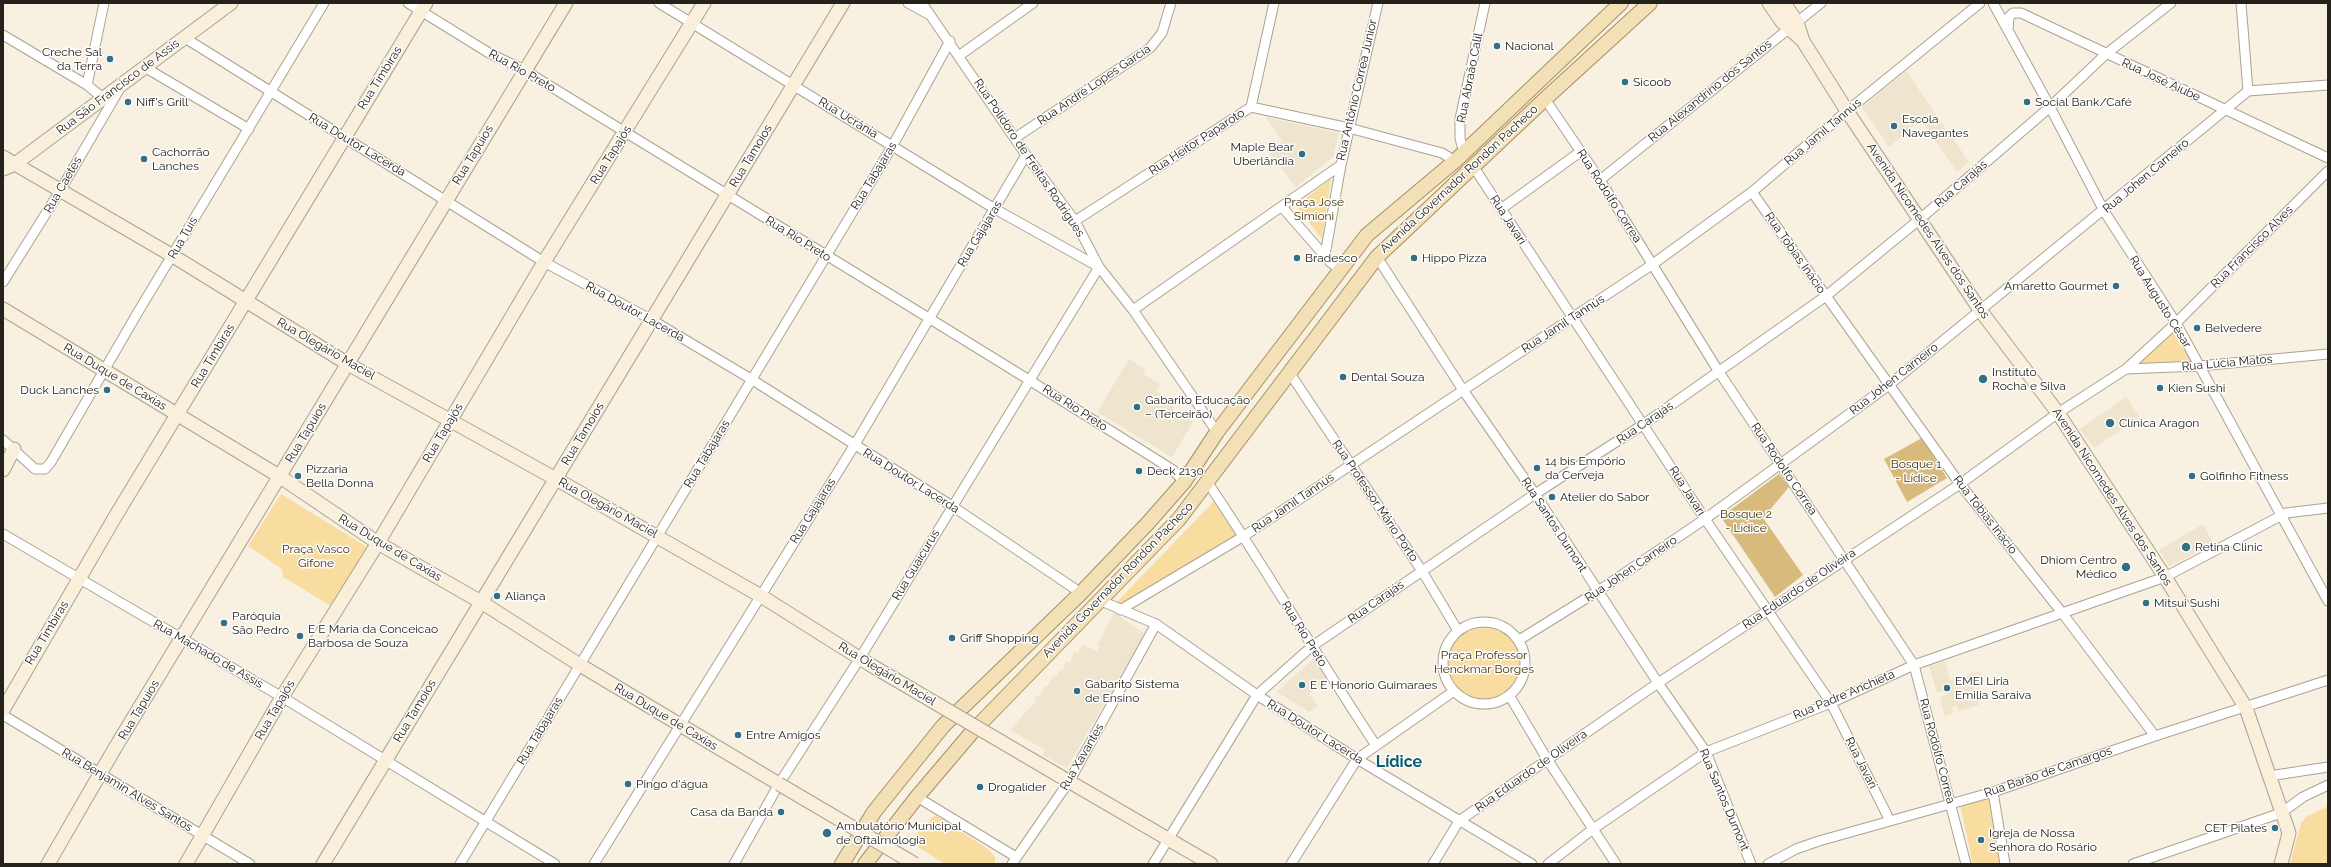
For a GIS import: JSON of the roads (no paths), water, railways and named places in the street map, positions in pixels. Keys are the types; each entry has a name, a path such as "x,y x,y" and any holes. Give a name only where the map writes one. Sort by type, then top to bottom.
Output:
{"main road":[{"name":"Avenida Governador Rondon Pacheco","path":"842,864 874,812 942,726 1081,594 1148,523 1184,482 1218,432 1339,269 1367,235 1459,157 1622,3"},
{"name":"Avenida Governador Rondon Pacheco","path":"865,864 917,797 973,731 1179,519 1208,483 1377,257 1545,99 1650,3"}],"street":[{"path":"87,85 104,3"},
{"name":"Rua São Francisco de Assis","path":"3,169 15,164 103,98 146,68 231,3"},
{"name":"Rua Tuis","path":"7,446 32,467 41,470 52,462 104,371 324,3"},
{"name":"Rua Rio Preto","path":"408,3 424,7 489,52 524,70 826,257 1029,379 1173,470 1184,482"},
{"name":"Rua Tapuios","path":"48,864 100,774 279,476 566,3"},
{"name":"Rua Ucrânia","path":"659,3 893,145 995,209 1099,267"},
{"name":"Rua Tapajós","path":"186,864 204,836 282,697 378,543 544,262 704,3"},
{"name":"Rua Tamoios","path":"323,864 843,3"},
{"path":"908,3 930,15"},
{"name":"Rua Polidoro de Freitas Rodrigues","path":"922,3 960,55 1026,155 1075,221 1099,267 1133,310 1218,432"},
{"path":"960,55 1033,3"},
{"name":"Rua André Lopes Garcia","path":"1015,138 1150,48 1162,33 1171,3"},
{"name":"Rua Heitor Paparoto","path":"1075,221 1251,107 1274,3"},
{"name":"Rua Antônio Correa Junior","path":"1133,310 1341,165 1378,3"},
{"name":"Rua Abraão Calil","path":"1459,157 1460,119 1485,3"},
{"name":"Avenida Nicomedes Alves dos Santos","path":"1769,3 1790,22 1847,111 1980,310 2058,413 2165,577 2246,708 2289,833 2281,864"},
{"name":"Avenida Nicomedes Alves dos Santos","path":"1784,3 1790,22"},
{"name":"Rua Alexandrino dos Santos","path":"1600,180 1790,22 1821,3"},
{"name":"Rua Jamil Tannús","path":"1120,610 1244,536 1653,264 1752,192 1847,111 1980,3"},
{"name":"Rua Augusto César","path":"1992,3 2050,107 2104,211 2176,323 2328,601"},
{"name":"Rua Carajás","path":"1153,864 1257,695 1311,647 1535,494 1644,424 1826,296 1920,219 2050,107 2106,54 2171,3"},
{"path":"2241,3 2248,91 2328,85"},
{"name":"Rua Timbiras","path":"3,710 79,578 246,302 343,137 424,7"},
{"name":"Rua José Aiube","path":"2008,31 2008,17 2013,13 2021,13 2328,158"},
{"path":"3,35 87,85 103,98"},
{"name":"Rua Doutor Lacerda","path":"185,38 343,137 446,199 544,262 652,320 751,379 854,446 952,506 1081,594"},
{"name":"Rua Tabajaras","path":"460,864 893,145 950,41"},
{"path":"146,68 249,129"},
{"name":"Rua Caetes","path":"3,282 60,190 120,87"},
{"name":"Rua Johen Carneiro","path":"1519,640 1598,592 1706,519 1889,385 2104,211 2248,91"},
{"name":"Rua Rodolfo Correa","path":"1545,99 1600,180 1719,372 1845,559 1914,665 1952,803 1966,864"},
{"path":"1251,107 1349,128 1459,157"},
{"path":"1501,209 1580,152"},
{"name":"Rua Gajajaras","path":"594,864 681,727 854,446 1026,155"},
{"name":"Rua Olegário Maciel","path":"3,157 173,256 348,364 658,536 761,596 864,661 1169,838 1211,864"},
{"path":"1325,255 1341,165"},
{"name":"Rua Javari","path":"1473,166 1572,318 1831,703 1890,821"},
{"name":"Rua Francisco Alves","path":"2176,323 2328,171"},
{"name":"Rua Tobias Inácio","path":"1752,192 1960,484 2063,614 2155,736"},
{"path":"1282,207 1339,269"},
{"name":"Rua Santos Dumont","path":"1377,257 1463,390 1535,494 1658,683 1706,752 1751,864"},
{"name":"Rua Guaicurus","path":"734,864 779,784 864,661 952,506 1099,267"},
{"name":"Rua Duque de Caxias","path":"3,309 279,476 378,543 481,602 681,727 915,864"},
{"name":"Rua Eduardo de Oliveira","path":"1433,864 1459,821 1658,683 1960,484 2058,413 2126,369 2176,323"},
{"name":"Rua Lúcia Matos","path":"2126,369 2199,366 2328,354"},
{"name":"Rua Professor Mário Porto","path":"1290,372 1422,571 1458,631"},
{"path":"3,470 7,446"},
{"name":"Rua Rio Preto","path":"1208,483 1244,536 1311,647 1375,744"},
{"name":"Rua Padre Anchieta","path":"1548,864 1593,829 1706,752 1831,703 1914,665 2165,577 2291,512 2328,508"},
{"name":"Rua Machado de Assis","path":"3,534 386,759 555,864"},
{"name":"Rua Doutor Lacerda","path":"1099,600 1156,624 1257,695 1357,759 1532,864"},
{"path":"1483,622 1497,623 1509,630 1519,640 1524,651 1526,663 1524,675 1518,686 1509,695 1499,701 1487,703 1475,702 1464,698 1454,690 1445,674 1443,665 1446,646 1458,631 1470,624 1483,622"},
{"name":"Rua Xavantes","path":"1014,860 1156,624"},
{"name":"Rua Barão de Camargos","path":"1768,864 1796,849 1992,792 2155,736 2246,708 2328,680"},
{"path":"1291,864 1357,759 1375,744 1454,690"},
{"path":"1509,695 1547,759 1616,864"},
{"name":"Rua Benjamin Alves Santos","path":"3,715 250,864"},
{"path":"2269,776 2328,767"},
{"path":"2133,864 2281,813 2303,797 2328,785"},
{"path":"1992,792 2003,864"},
{"path":"917,797 1014,860"}],"place":[{"name":"Nacional","path":"1497,46"},
{"name":"Creche Sal da Terra","path":"110,59"},
{"name":"Sicoob","path":"1625,82"},
{"name":"Niff's Grill","path":"128,102"},
{"name":"Social Bank/Café","path":"2027,102"},
{"name":"Escola Navegantes","path":"1894,126"},
{"name":"Maple Bear Uberlândia","path":"1302,154"},
{"name":"Cachorrão Lanches","path":"144,159"},
{"name":"Bradesco","path":"1297,258"},
{"name":"Hippo Pizza","path":"1414,258"},
{"name":"Amaretto Gourmet","path":"2116,286"},
{"name":"Belvedere","path":"2197,328"},
{"name":"Dental Souza","path":"1343,377"},
{"name":"Instituto Rocha e Silva","path":"1983,379"},
{"name":"Kien Sushi","path":"2160,388"},
{"name":"Duck Lanches","path":"107,390"},
{"name":"Gabarito Educação – (Terceirão)","path":"1137,407"},
{"name":"Clínica Aragon","path":"2110,423"},
{"name":"14 bis Empório da Cerveja","path":"1537,468"},
{"name":"Deck 2130","path":"1139,471"},
{"name":"Pizzaria Bella Donna","path":"298,476"},
{"name":"Golfinho Fitness","path":"2192,476"},
{"name":"Atelier do Sabor","path":"1552,497"},
{"name":"Retina Clinic","path":"2186,547"},
{"name":"Dhiom Centro Médico","path":"2126,567"},
{"name":"Aliança","path":"497,596"},
{"name":"Mitsui Sushi","path":"2146,603"},
{"name":"Paróquia São Pedro","path":"224,623"},
{"name":"E E Maria da Conceicao Barbosa de Souza","path":"300,636"},
{"name":"Griff Shopping","path":"952,638"},
{"name":"E E Honorio Guimaraes","path":"1302,685"},
{"name":"EMEI Liria Emilia Saraiva","path":"1947,688"},
{"name":"Gabarito Sistema de Ensino","path":"1077,691"},
{"name":"Entre Amigos","path":"738,735"},
{"name":"Pingo d'água","path":"628,784"},
{"name":"Drogalíder","path":"980,787"},
{"name":"Casa da Banda","path":"781,812"},
{"name":"CET Pilates","path":"2275,828"},
{"name":"Ambulatório Municipal de Oftalmologia","path":"827,833"},
{"name":"Igreja de Nossa Senhora do Rosário","path":"1981,840"}],"district":[{"name":"Lídice","path":"1399,762"}],"park label":[{"name":"Praça José Simioni","path":"1314,209"},
{"name":"Bosque 1 - Lídice","path":"1916,471"},
{"name":"Bosque 2 - Lídice","path":"1746,521"},
{"name":"Praça Vasco Gifone","path":"316,556"},
{"name":"Praça Professor Henckmar Borges","path":"1484,662"}]}
